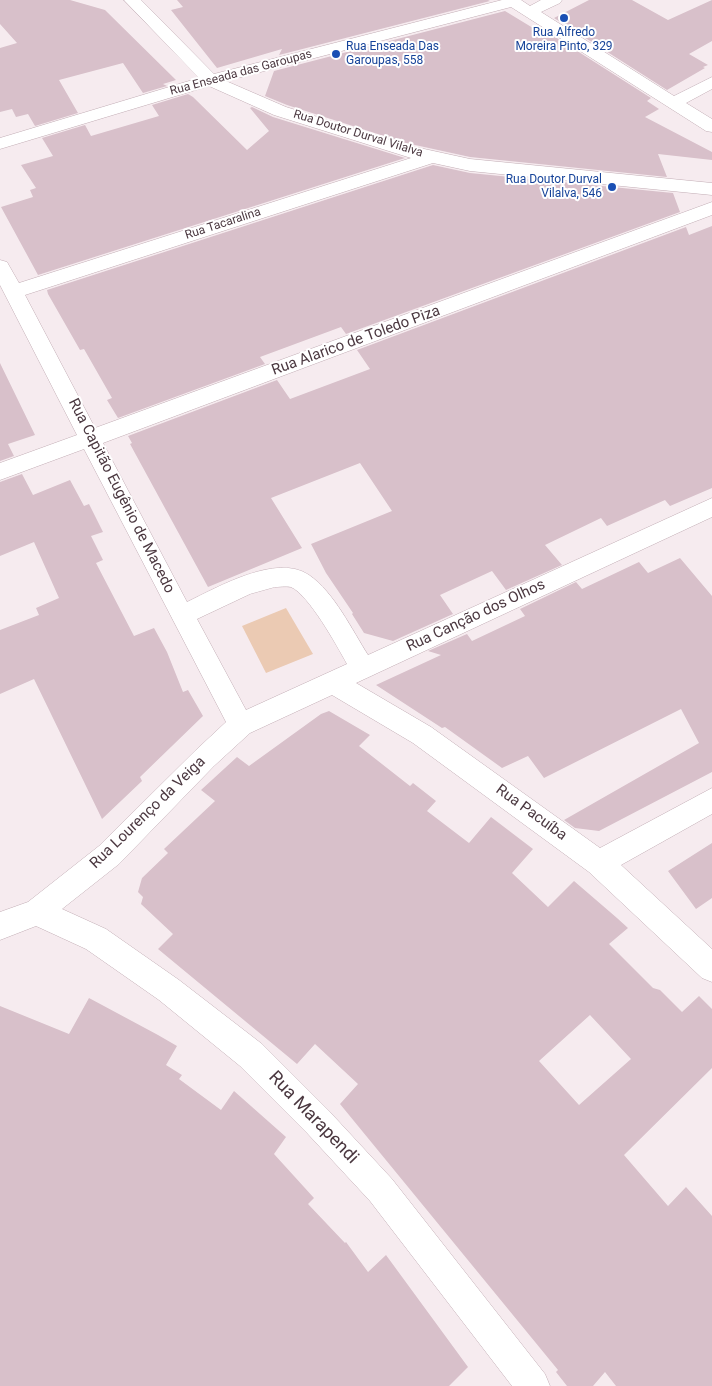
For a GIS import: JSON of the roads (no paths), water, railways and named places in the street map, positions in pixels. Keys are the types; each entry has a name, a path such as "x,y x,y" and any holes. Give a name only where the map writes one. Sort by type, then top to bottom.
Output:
{"street":[{"name":"Rua Doutor Durval Vilalva","path":"132,0 210,80 280,111 402,150 470,165 712,189"},
{"path":"530,12 554,0"},
{"name":"Rua Enseada das Garoupas","path":"0,144 210,80 511,1"},
{"path":"511,1 712,127"},
{"path":"674,103 712,82"},
{"name":"Rua Tacaralina","path":"13,292 433,157"},
{"name":"Rua Alarico de Toledo Piza","path":"0,472 712,208"},
{"name":"Rua Capitão Eugênio de Macedo","path":"0,267 241,725"},
{"name":"Rua Canção dos Olhos","path":"241,725 712,507"},
{"path":"182,615 266,579 284,576 299,580 315,594 362,668"},
{"name":"Rua Pacuíba","path":"332,682 422,735 599,863 712,968"},
{"name":"Rua Lourenço da Veiga","path":"0,926 37,912 109,855 205,758 241,725"},
{"path":"599,863 712,800"},
{"name":"Rua Marapendi","path":"37,912 96,939 169,990 251,1056 318,1122 381,1190 533,1386"}],"place":[{"name":"Rua Alfredo Moreira Pinto, 329","path":"564,18"},
{"name":"Rua Enseada Das Garoupas, 558","path":"336,54"},
{"name":"Rua Doutor Durval Vilalva, 546","path":"612,187"}]}
